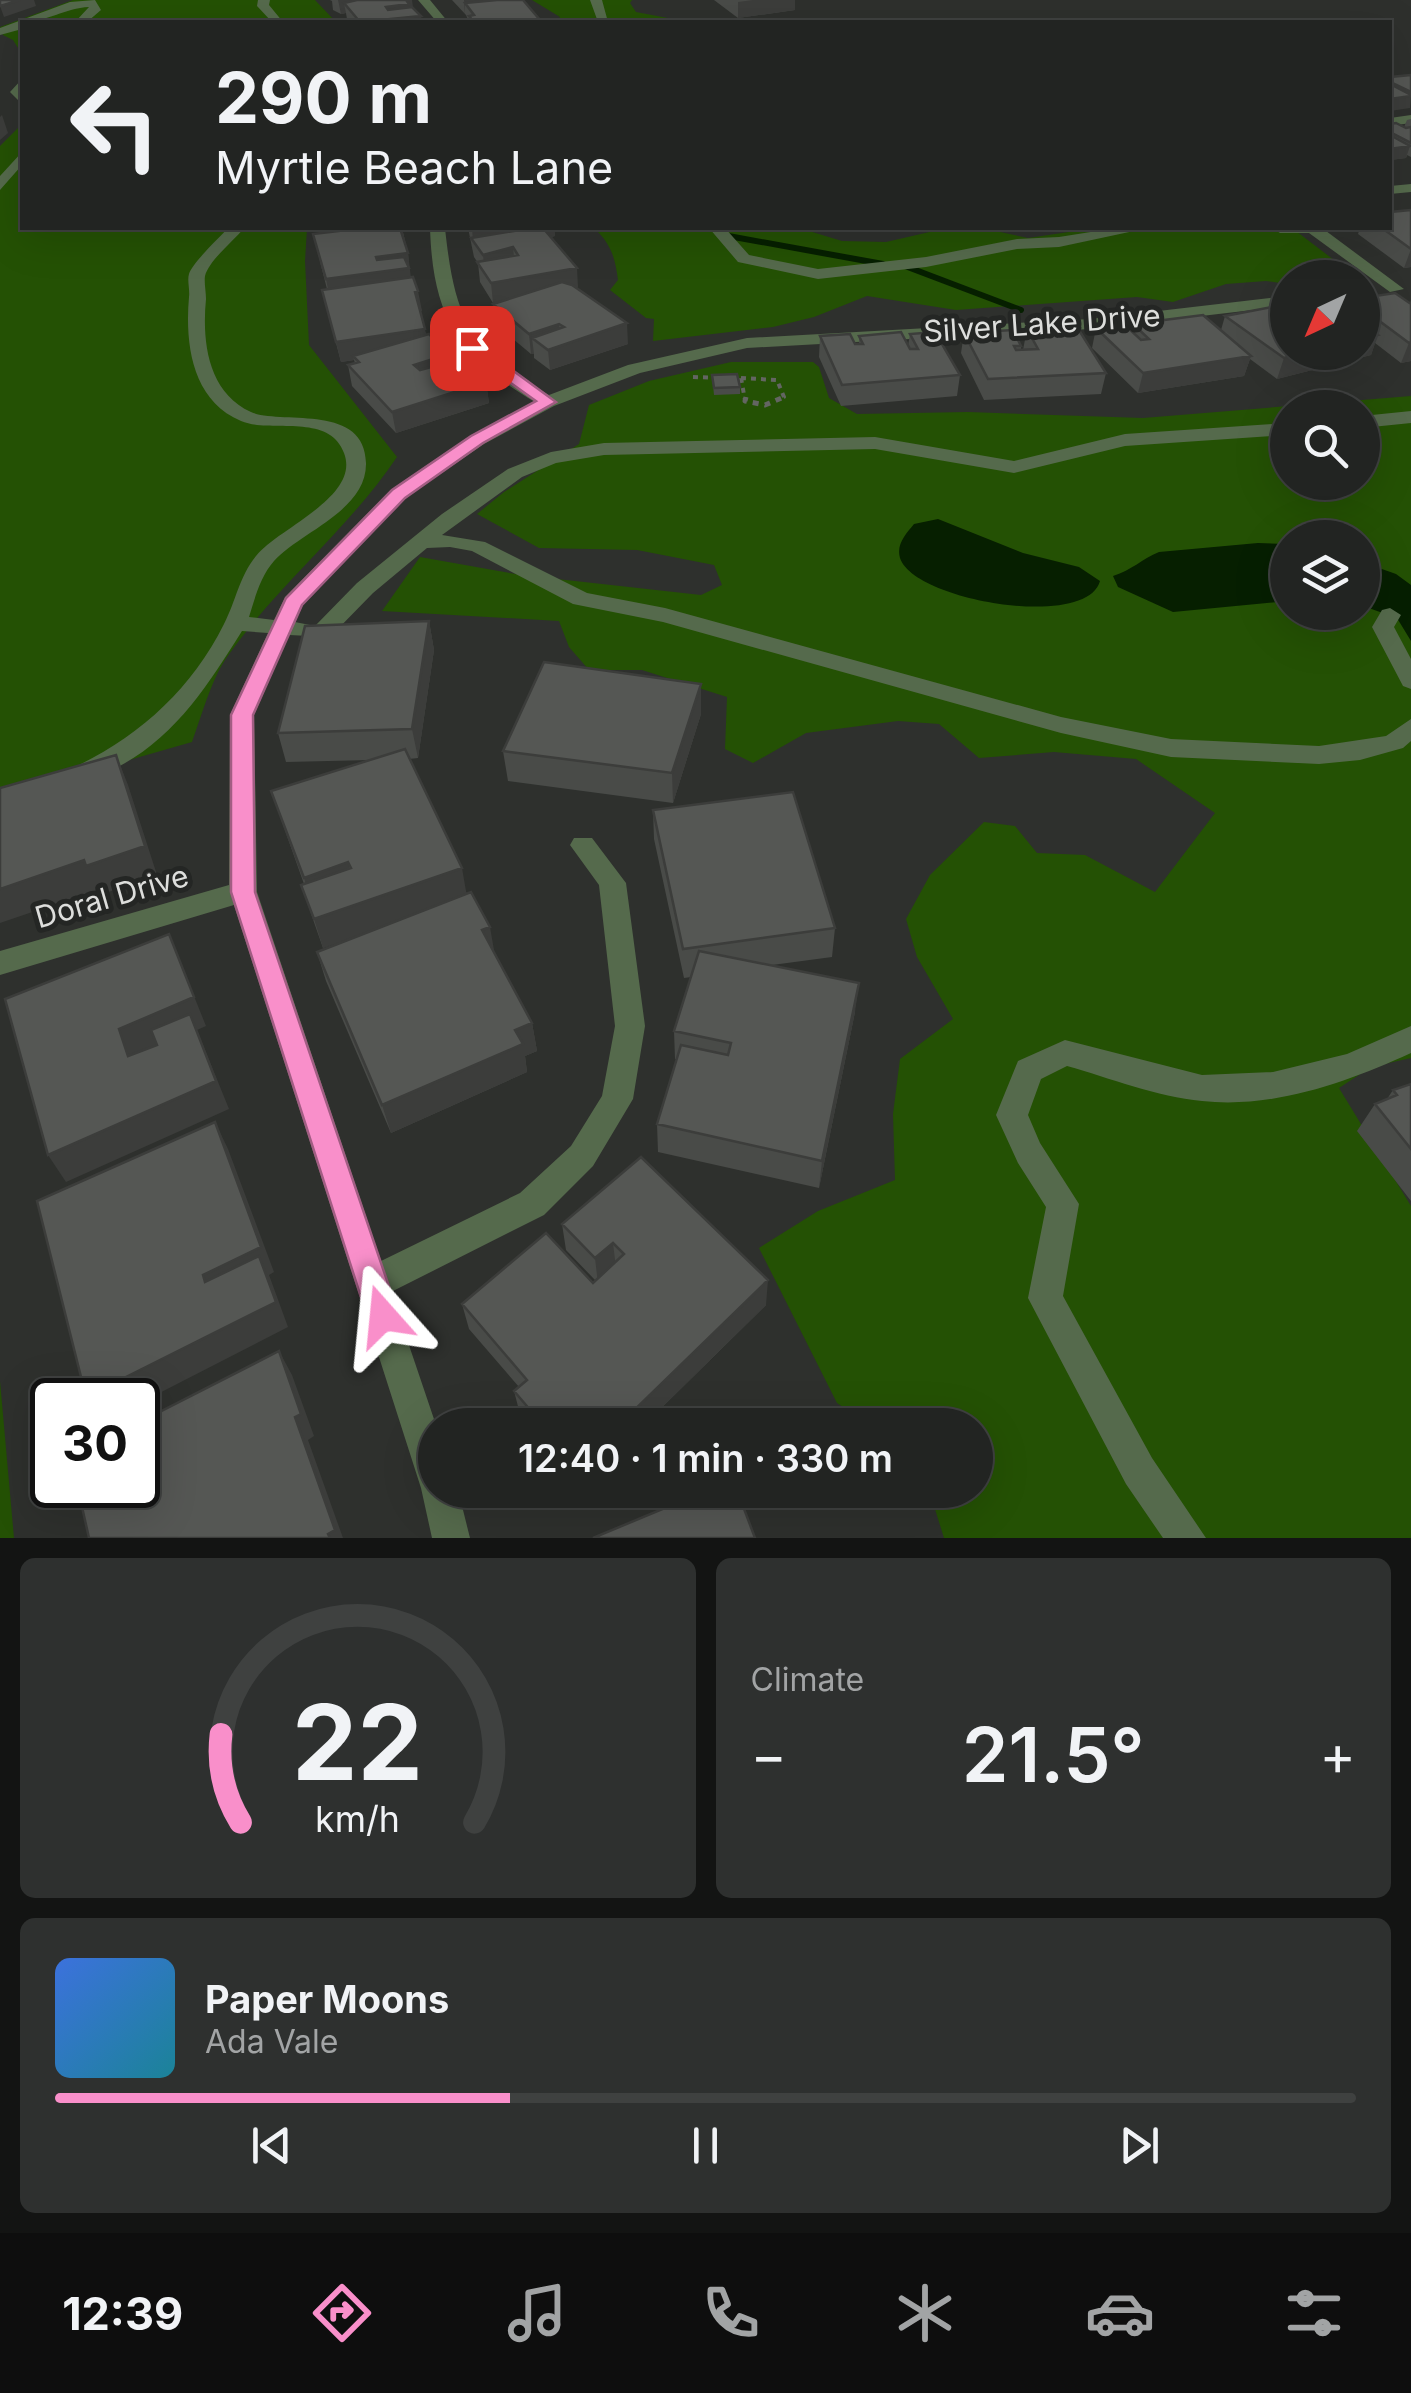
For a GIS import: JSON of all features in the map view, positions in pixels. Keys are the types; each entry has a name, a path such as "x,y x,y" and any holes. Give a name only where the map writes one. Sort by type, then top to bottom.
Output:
{"street":[{"path":"264,0 263,6 276,20"},
{"path":"424,0 441,20"},
{"path":"35,20 74,4 94,2 95,10 83,20"},
{"path":"0,186 20,159"},
{"path":"64,781 124,755 155,734 186,702 236,622 246,592 266,557 328,510 347,488 356,468 351,442 326,422 298,418 257,420 239,413 214,385 196,356 194,327 200,299 197,274 234,230"},
{"path":"437,230 439,255 452,300 472,348 548,402"},
{"path":"719,230 744,259 818,274 926,262 1017,244 1059,242 1128,230"},
{"path":"1315,230 1406,288"},
{"path":"1380,290 1406,288"},
{"name":"Silver Lake Drive","path":"418,1424 243,892 242,715 293,602 398,494 477,440 548,402 660,362 747,343 1090,324 1270,303"},
{"path":"1380,420 1411,417"},
{"path":"236,622 314,631 449,518 515,474 551,458 604,448 875,443 1014,467 1125,440 1270,430"},
{"path":"422,542 478,546 581,598 694,622 1061,725 1170,748 1319,754 1360,751 1394,742 1411,727"},
{"path":"1390,614 1383,626 1411,681"},
{"path":"373,1283 532,1204 582,1156 617,1098 630,1026 612,883 583,844"},
{"name":"Doral Drive","path":"0,963 243,892"},
{"path":"1188,1538 1139,1471 1045,1298 1063,1204 1029,1154 1012,1115 1029,1070 1065,1053 1202,1088 1273,1085 1352,1066 1411,1038"},
{"path":"444,1508 451,1538"}],"path":[{"path":"660,362 687,377 742,377 778,380 784,397 772,406 751,405 744,401 747,394 742,377"}],"green space":[{"path":"73,0 315,0 334,20 20,20 20,51 0,27"},
{"path":"532,0 632,0 636,12 678,20 558,20 560,17"},
{"path":"20,126 20,230 307,230 309,345 397,457 357,509 268,605 227,657 192,742 0,797 0,146"},
{"path":"596,230 806,230 842,241 886,242 938,230 990,230 1028,238 1082,230 1295,230 1334,260 1270,260 1270,282 1226,284 1173,302 1137,297 956,310 867,296 814,317 773,327 653,341 654,319 646,318 610,290 618,280 608,245"},
{"path":"731,362 813,362 819,367 829,398 857,414 968,412 1143,418 1270,408 1270,500 1380,500 1380,399 1411,396 1411,1058 1371,1067 1339,1088 1411,1206 1411,1538 944,1538 935,1508 993,1508 993,1408 844,1408 837,1403 759,1248 818,1211 895,1180 893,1114 900,1059 953,1019 917,957 906,919 930,875 984,822 1015,826 1037,853 1085,855 1155,892 1215,813 1136,759 1054,752 979,758 939,724 898,721 806,733 753,763 725,749 727,697 642,670 589,670 569,647 559,621 382,611 420,557 521,575 701,595 722,585 714,565 637,550 539,548 477,514 579,444 589,405 649,381"},
{"path":"0,1381 14,1538 0,1538"}],"shaded area":[{"path":"938,519 1023,553 1079,567 1100,581 1088,596 1065,604 1035,607 1000,604 935,587 912,573 900,558 899,548 914,524"},
{"path":"1270,543 1270,603 1173,612 1118,587 1113,576 1159,552"},
{"path":"1380,568 1411,585 1411,641 1397,618 1380,612"}],"building":[{"path":"406,0 409,4 386,7 412,7 421,16 358,20 344,3"},
{"path":"523,0 540,20 472,20 469,16 474,15 465,3"},
{"path":"1411,75 1411,92 1392,83 1392,77"},
{"path":"1392,85 1411,95 1392,99"},
{"path":"1392,124 1411,127 1411,143 1392,133"},
{"path":"1392,136 1410,146 1392,149"},
{"path":"1411,210 1411,249 1385,230 1392,230 1392,212"},
{"path":"401,230 408,253 376,257 404,257 409,268 326,279 313,234"},
{"path":"545,230 577,268 491,283 477,262 518,255 513,247 483,255 471,238"},
{"path":"413,277 425,329 336,342 322,290"},
{"path":"562,282 627,323 548,350 532,338 564,327 559,324 529,334 493,304"},
{"path":"1395,293 1411,304 1411,342 1380,321 1380,295"},
{"path":"1270,307 1270,348 1225,316"},
{"path":"1203,315 1251,356 1143,373 1096,328 1124,324 1141,340 1149,339 1133,324"},
{"path":"1077,327 1106,373 988,379 964,333 1013,330 1021,346 1014,346 1016,350 1038,349 1027,329"},
{"path":"901,332 910,349 918,349 910,334 935,332 960,375 842,385 820,336 850,334 855,344 863,344 859,336"},
{"path":"429,334 449,354 414,365 420,370 460,359 486,382 392,412 348,365 359,362 353,356"},
{"path":"737,374 740,387 714,388 712,375"},
{"path":"429,621 412,729 278,733 305,626"},
{"path":"544,662 701,684 672,773 503,751"},
{"path":"405,749 462,868 314,919 301,885 351,868 348,862 304,878 271,791"},
{"path":"116,755 145,846 86,866 84,860 0,889 0,788"},
{"path":"793,792 835,928 683,949 653,810"},
{"path":"471,892 490,927 482,930 532,1023 515,1030 523,1044 382,1105 317,952"},
{"path":"169,934 194,997 119,1029 128,1056 157,1045 151,1030 190,1014 216,1081 48,1155 5,999"},
{"path":"699,951 859,983 822,1161 657,1124 681,1045 728,1055 731,1043 674,1031"},
{"path":"1411,1084 1411,1149 1375,1104 1397,1095 1393,1090"},
{"path":"215,1122 261,1247 203,1275 205,1282 259,1256 276,1302 124,1378 81,1378 37,1201"},
{"path":"641,1157 768,1280 636,1408 528,1408 514,1391 527,1380 462,1304 546,1233 593,1283 624,1254 613,1243 595,1258 562,1224"},
{"path":"279,1351 301,1414 295,1417 335,1530 328,1534 330,1538 89,1538 82,1508 160,1508 160,1412"},
{"path":"665,1508 744,1508 755,1538 593,1538"}],"waterway":[{"path":"723,235 883,264"},
{"path":"905,266 1021,310"}],"route":[{"path":"383,1316 243,892 242,715 293,602 398,494 477,440 548,402 472,348"}]}
